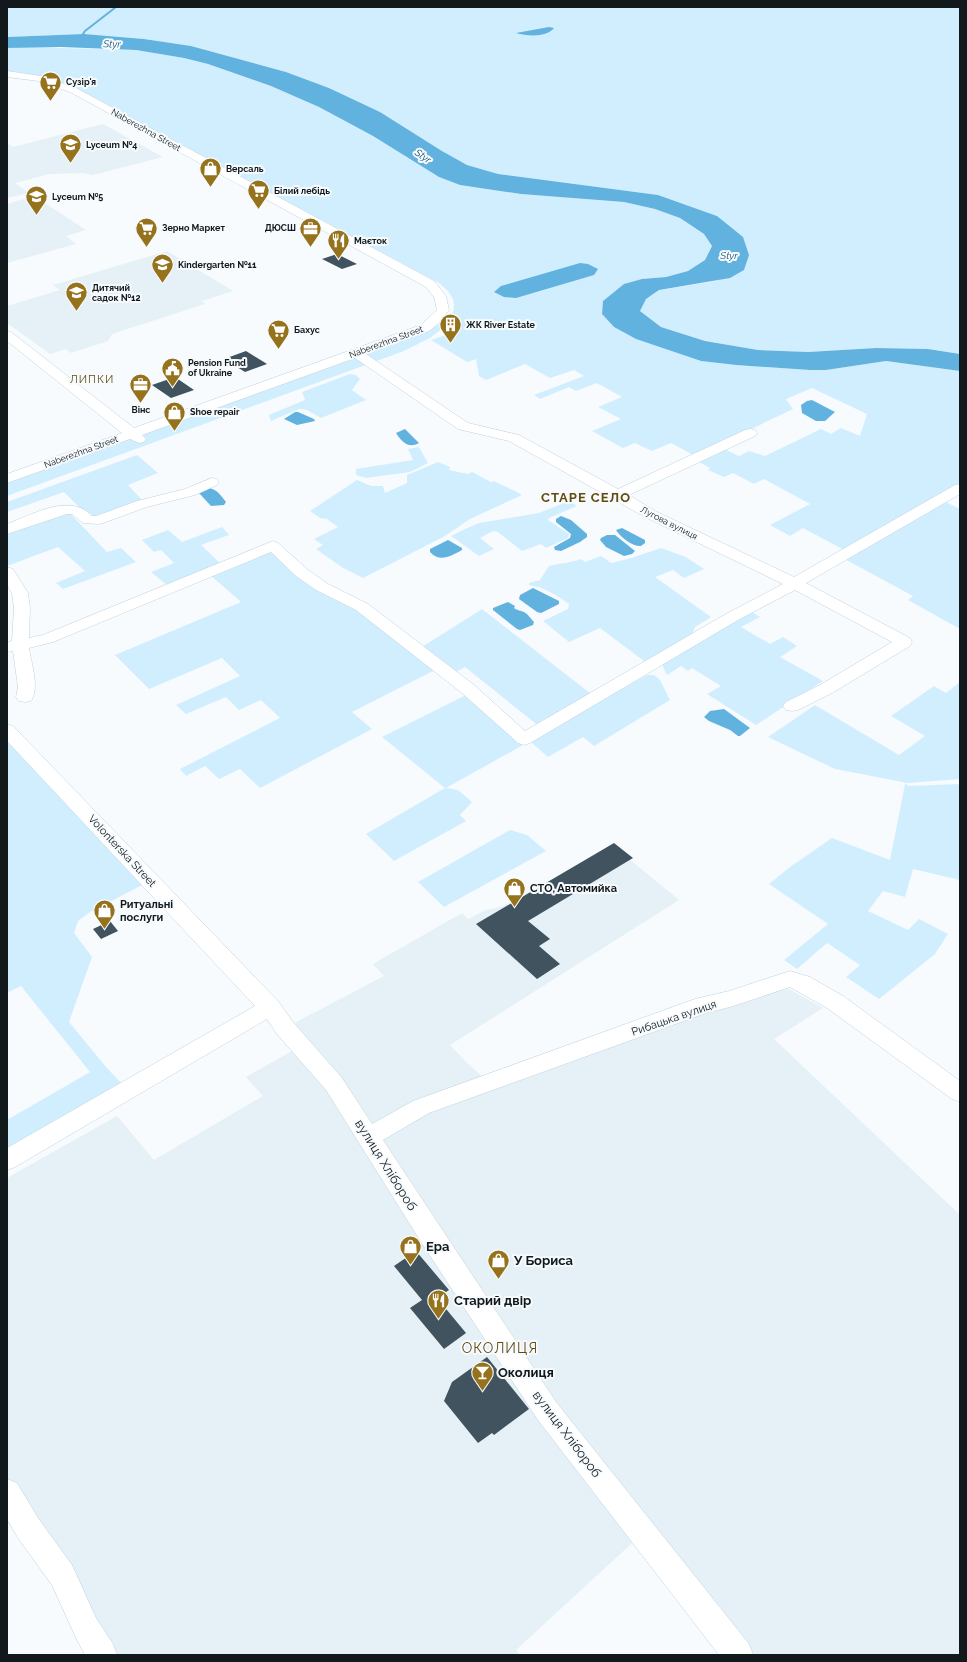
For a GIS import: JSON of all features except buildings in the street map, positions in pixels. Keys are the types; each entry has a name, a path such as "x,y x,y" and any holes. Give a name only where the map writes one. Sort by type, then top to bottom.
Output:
{"street":[{"name":"Naberezhna Street","path":"7,74 38,78 73,90 430,284 440,296 443,310 436,319 425,328 7,478"},
{"path":"7,335 139,439 150,435"},
{"name":"Лугова вулиця","path":"356,353 463,426 514,438 618,494 650,514 794,583 904,642 826,689 792,706"},
{"path":"618,494 750,433"},
{"path":"7,529 59,511 72,509 79,512 88,520 98,520 142,504 190,492 212,482"},
{"path":"13,646 47,639 273,546 302,573 322,587 362,607 468,689 524,739 732,617 768,599 960,488"},
{"path":"7,572 20,593 22,608 13,646 27,687 25,697"},
{"name":"Volonterska Street","path":"7,730 270,1007"},
{"name":"Рибацька вулиця","path":"369,1137 421,1107 703,1006 730,999 790,979 803,983 835,1002 960,1093"},
{"path":"7,1160 270,1007"},
{"name":"вулиця Хлібороб","path":"270,1007 285,1028 334,1084 432,1237 547,1411 738,1655"},
{"path":"7,1493 28,1528 62,1575 86,1628 102,1655"}],"shaded area":[{"path":"7,7 960,7 960,354 928,349 876,348 808,352 758,350 705,341 661,327 640,311 646,299 659,290 716,281 717,216 658,195 498,174 467,165 380,112 329,88 286,72 191,46 144,39 84,34 7,37"},
{"path":"26,47 136,50 184,58 208,64 271,86 319,107 373,136 439,177 460,185 521,194 624,202 655,209 680,218 704,234 712,246 705,260 688,271 666,277 642,279 602,307 602,314 614,327 636,339 701,361 735,365 826,370 886,361 960,371 960,484 938,498 960,509 960,629 908,600 913,596 839,556 846,551 803,528 790,536 770,525 810,504 764,479 754,484 733,473 724,477 708,470 710,468 697,461 722,448 739,456 749,451 765,456 821,429 831,434 841,428 860,436 867,414 812,388 786,399 793,409 695,456 671,443 652,451 635,443 623,448 592,431 621,419 598,407 622,397 597,383 576,391 569,387 540,399 534,395 584,376 574,370 550,378 525,364 486,380 479,376 476,359 467,362 431,340 452,333 443,328 430,338 404,351 7,496 7,479 425,328 446,324 453,312 454,307 452,297 439,283 70,85 39,76 7,71 7,48"},
{"name":"Lyceum №4","path":"103,124 163,157 93,175 84,173 49,174 15,183 29,193 7,198 7,143 13,147"},
{"name":"Lyceum №5","path":"34,196 86,230 66,236 76,244 7,263 7,204"},
{"path":"167,251 233,291 202,301 205,304 112,334 108,341 71,353 66,349 50,354 7,323 7,306 60,290 53,285"},
{"path":"350,374 356,375 360,379 352,390 366,400 321,418 307,410 299,409 271,421 269,415 305,400 302,392"},
{"path":"419,447 428,463 410,472 366,478 356,475 356,469 413,460 408,449"},
{"path":"137,455 158,473 128,485 143,501 95,518 89,517 64,492 7,512 7,502"},
{"path":"438,462 450,467 449,470 468,474 472,472 522,495 470,519 445,536 363,578 343,568 316,549 323,545 314,539 338,527 327,519 320,518 310,511 357,480 371,486 383,486 385,493 407,483 407,475"},
{"path":"569,501 577,506 549,518 548,520 569,534 568,538 546,548 541,544 522,551 498,532 493,531 480,538 494,549 479,556 451,536 479,523 539,513"},
{"path":"68,511 107,552 121,548 136,562 63,589 56,583 85,571 58,547 7,566 7,532"},
{"path":"222,527 229,535 201,545 221,564 168,586 151,572 174,563 161,550 154,552 142,540 168,530 182,542"},
{"path":"661,548 686,557 704,569 684,578 673,570 655,577 711,617 695,627 692,635 648,664 600,628 569,642 543,621 568,609 569,604 545,590 529,585 529,583 540,580 549,566 581,559 585,562 601,556 611,563"},
{"path":"267,552 272,552 359,609 435,670 352,712 372,729 260,788 240,769 219,779 205,766 186,776 180,769 280,718 261,700 239,710 226,697 186,714 176,705 240,676 222,658 149,689 115,655 241,602 209,574"},
{"path":"482,609 595,697 540,727 465,667 452,674 422,647"},
{"path":"749,610 760,617 741,627 770,644 783,637 797,646 780,657 823,681 756,725 707,694 721,686 692,668 688,671 681,666 667,675 663,667 663,661"},
{"path":"647,675 654,675 660,680 670,700 594,746 583,737 548,757 531,742 531,739"},
{"path":"960,682 960,779 908,783 835,769 768,737 815,705 899,755 925,736 891,716 934,686 946,693"},
{"path":"466,695 523,745 446,788 458,790 472,802 460,815 466,821 394,861 366,834 445,788 382,737"},
{"path":"7,730 150,881 90,912 78,921 74,933 92,957 69,1022 106,1067 128,1090 7,1160 7,1120 90,1072 21,986 7,993"},
{"path":"904,783 909,786 960,784 960,880 913,869 905,897 883,891 868,911 908,930 919,919 948,934 935,954 879,999 846,977 860,965 827,943 797,969 784,960 828,924 769,884 790,867 832,838 890,860"},
{"path":"510,830 527,835 546,851 444,907 418,882"},
{"path":"612,845 679,900 450,1045 468,1064 490,1083 730,999 789,989 823,1008 774,1039 960,1215 960,1655 738,1655 643,1533 516,1650 520,1655 102,1655 7,1493 7,1178 117,1116 154,1160 263,1096 246,1077 301,1046 285,1028 384,976 373,964 462,913 468,919 486,910 504,906"}],"water":[{"path":"549,27 554,28 551,31 541,35 525,35 516,33"},
{"name":"Styr","path":"84,34 144,39 191,46 286,72 329,88 380,112 467,165 498,174 658,195 717,216 743,237 749,255 744,270 730,278 659,290 646,299 640,311 661,327 705,341 758,350 808,352 876,348 928,349 960,354 960,371 886,361 826,370 736,365 701,361 636,339 614,327 602,314 603,301 624,284 642,279 666,277 688,271 705,260 712,246 704,234 680,218 655,209 624,202 521,194 460,185 439,177 373,136 319,107 271,86 208,64 184,58 136,50 61,47 7,48 7,37"},
{"path":"580,263 588,264 598,269 594,275 516,298 504,297 494,292 501,286"},
{"path":"812,400 835,412 825,421 816,421 802,413 801,405"},
{"path":"295,412 314,419 315,421 297,425 284,419"},
{"path":"405,429 419,443 415,445 408,445 403,442 396,433"},
{"path":"209,488 221,496 226,502 224,505 211,506 199,493"},
{"path":"561,516 571,520 587,534 587,537 561,551 555,550 554,547 570,538 571,534 556,522 556,519"},
{"path":"622,528 645,540 645,543 638,546 627,541 620,536 616,530"},
{"path":"607,535 615,535 635,551 632,554 624,556 606,547 600,540"},
{"path":"448,540 462,548 462,550 442,558 430,552 430,549"},
{"path":"533,588 559,601 559,604 541,613 537,612 519,599 520,595"},
{"path":"508,602 515,606 515,609 527,614 534,622 533,625 520,630 517,629 493,610 493,608"},
{"path":"724,709 750,728 738,736 730,730 709,721 704,717 710,711"}],"waterway":[{"path":"81,37 85,31 116,7"}],"place":[{"name":"Сузір'я","path":"50,102"},
{"name":"Lyceum №4","path":"70,164"},
{"name":"Версаль","path":"210,188"},
{"name":"Білий лебідь","path":"258,210"},
{"name":"Lyceum №5","path":"36,216"},
{"name":"Зерно Маркет","path":"147,248"},
{"name":"ДЮСШ","path":"311,248"},
{"name":"Маєток","path":"339,260"},
{"name":"Kindergarten №11","path":"163,284"},
{"name":"Дитячий садок №12","path":"77,312"},
{"name":"ЖК River Estate","path":"451,344"},
{"name":"Бахус","path":"279,350"},
{"name":"Pension Fund of Ukraine","path":"173,388"},
{"name":"Вінс","path":"141,404"},
{"name":"Shoe repair","path":"174,432"},
{"name":"СТО, Автомийка","path":"514,908"},
{"name":"Ритуальні послуги","path":"105,930"},
{"name":"Ера","path":"411,1266"},
{"name":"У Бориса","path":"498,1280"},
{"name":"Старий двір","path":"438,1320"},
{"name":"Околиця","path":"482,1392"}],"district":[{"name":"ЛИПКИ","path":"92,379"},
{"name":"СТАРЕ СЕЛО","path":"586,497"},
{"name":"ОКОЛИЦЯ","path":"500,1348"}]}
